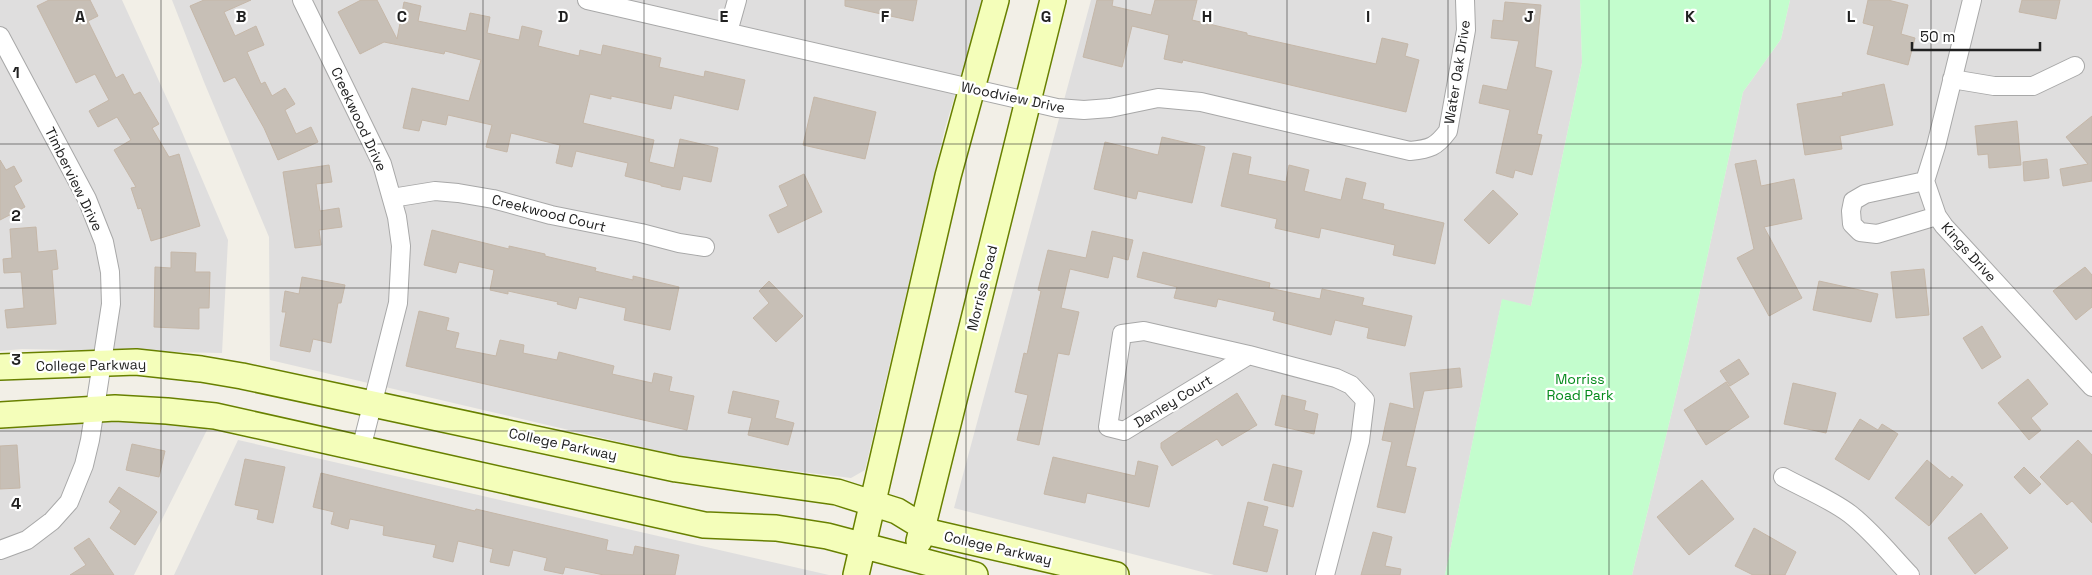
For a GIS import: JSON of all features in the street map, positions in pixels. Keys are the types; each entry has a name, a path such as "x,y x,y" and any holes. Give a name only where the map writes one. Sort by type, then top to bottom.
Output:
{"main road":[{"path":"856,575 948,176 996,0"},
{"name":"Morriss Road","path":"910,567 923,527 1052,0"},
{"name":"College Parkway","path":"0,367 136,362 201,369 417,412 676,469 837,492 897,511 933,533 1116,575"},
{"path":"0,415 116,408 215,416 704,525 776,528 827,536 863,545 910,567 975,575"}],"street":[{"name":"Creekwood Drive","path":"302,0 382,164 397,217 401,246 398,303 371,404 362,449"},
{"name":"Woodview Drive","path":"588,0 1057,108 1084,110 1110,108 1158,98 1178,99 1201,102 1410,151 1427,150 1440,142"},
{"path":"728,32 737,0"},
{"name":"Water Oak Drive","path":"1440,142 1448,131 1452,115 1466,30 1465,0"},
{"path":"1937,216 1877,234 1860,232 1852,224 1851,211 1853,202 1865,194 1925,181 1936,146 1972,0"},
{"name":"Timberview Drive","path":"0,36 87,200 104,242 110,272 111,304 103,363 84,465 69,502 56,517 27,540 0,550"},
{"path":"1952,79 1994,86 2033,86 2075,66"},
{"name":"Kings Drive","path":"1925,181 1937,216 2089,377"},
{"name":"Creekwood Court","path":"392,198 435,191 458,193 493,199 551,215 641,233 679,243 705,247"},
{"name":"Danley Court","path":"1248,355 1124,431 1108,427 1122,334 1144,331 1248,355 1352,384 1365,400 1360,441 1324,575"},
{"path":"1783,478 1832,502 1851,515 1881,542 1910,575"}],"shaded area":[{"path":"0,0 122,0 179,125 228,240 222,353 22,349 0,351"},
{"path":"172,0 984,0 945,128 865,470 851,478 688,458 270,360 269,237"},
{"path":"1091,0 1580,0 1582,63 1531,306 1502,300 1445,575 1214,575 954,508"},
{"path":"1790,0 2092,0 2092,575 1632,575 1688,346 1743,92 1781,39"},
{"path":"72,421 152,422 209,426 134,575 0,575 0,426"},
{"path":"238,440 829,575 174,575"}],"green space":[{"name":"Morriss Road Park","path":"1580,0 1790,0 1781,39 1743,92 1688,346 1632,575 1445,575 1502,299 1531,306 1582,63"}],"building":[{"path":"49,0 90,0 98,16 88,21 116,78 123,74 134,95 140,92 159,124 152,128 169,157 179,154 200,226 151,241 141,208 138,209 131,188 136,187 114,150 131,140 117,117 98,127 89,111 109,100 95,74 76,83 37,6"},
{"path":"204,0 251,0 224,12 235,36 256,26 264,45 247,52 261,84 265,82 272,96 285,88 295,104 285,110 296,134 311,127 318,142 278,160 264,128 235,77 224,82 190,6"},
{"path":"361,0 377,0 397,39 404,2 421,6 418,21 466,31 470,13 490,17 487,33 519,40 522,26 542,31 538,46 579,56 580,50 601,55 603,45 661,58 659,67 704,77 705,71 745,80 738,110 674,95 671,109 611,96 611,99 590,94 583,123 654,140 649,162 674,168 680,139 718,148 711,182 683,176 680,190 661,186 625,176 628,163 576,151 572,167 556,163 560,145 511,133 507,152 486,147 492,125 448,115 446,125 422,120 419,131 403,128 412,88 469,101 481,60 445,51 444,54 384,42 360,54 338,12"},
{"path":"845,0 917,0 913,21 845,6"},
{"path":"1097,0 1113,0 1112,6 1151,15 1155,0 1197,0 1192,20 1247,33 1247,35 1376,64 1382,38 1408,44 1405,56 1419,60 1406,112 1183,60 1182,63 1164,59 1169,35 1132,26 1122,67 1083,57"},
{"path":"1868,0 1888,0 1908,5 1901,34 1915,38 1908,65 1867,54 1874,26 1863,23"},
{"path":"2022,0 2060,0 2056,19 2019,12"},
{"path":"1505,2 1541,5 1535,67 1552,71 1537,134 1542,135 1532,175 1515,170 1513,178 1496,173 1510,110 1479,103 1483,85 1507,90 1519,41 1491,38 1493,20 1503,21"},
{"path":"1884,84 1893,125 1840,136 1842,149 1805,155 1797,104 1843,96 1842,93"},
{"path":"814,97 876,112 865,159 803,145"},
{"path":"2092,116 2092,181 2063,186 2060,169 2088,164 2066,137"},
{"path":"2017,121 2021,165 1989,168 1988,154 1978,155 1975,126"},
{"path":"1162,137 1205,147 1192,203 1138,191 1136,199 1094,189 1105,142 1158,155"},
{"path":"1233,153 1251,157 1248,174 1286,182 1289,165 1309,170 1304,191 1341,200 1346,178 1366,183 1362,199 1384,204 1383,209 1444,223 1435,264 1393,255 1395,245 1321,228 1319,238 1275,228 1277,219 1221,206"},
{"path":"2047,159 2049,178 2024,181 2023,162"},
{"path":"0,160 6,170 14,166 22,181 14,186 25,207 0,220"},
{"path":"1756,160 1761,186 1794,179 1802,219 1764,227 1802,298 1769,316 1737,258 1754,249 1735,164"},
{"path":"329,165 332,182 316,184 320,211 339,208 342,227 319,230 321,245 295,248 283,172"},
{"path":"804,174 822,212 778,233 769,215 788,206 779,186"},
{"path":"1493,190 1518,214 1489,244 1464,220"},
{"path":"36,227 38,252 56,250 58,269 52,270 56,324 7,328 5,310 24,308 21,272 4,273 3,259 12,258 10,229"},
{"path":"432,230 509,249 509,246 545,254 545,256 596,268 595,271 633,280 633,276 679,287 670,330 624,320 626,308 579,297 576,309 557,304 558,302 508,291 508,294 490,290 494,270 459,262 456,273 424,265"},
{"path":"1092,231 1133,240 1128,260 1113,256 1108,278 1070,269 1061,308 1079,312 1069,355 1058,353 1039,445 1017,440 1028,395 1015,392 1024,353 1027,354 1041,291 1038,290 1048,250 1086,258"},
{"path":"171,252 196,253 195,272 210,272 209,308 199,308 199,329 154,327 155,267 171,268"},
{"path":"1143,252 1270,283 1269,288 1320,299 1322,289 1364,298 1362,305 1412,316 1405,346 1367,338 1369,328 1335,320 1331,335 1273,320 1275,312 1218,299 1216,307 1174,298 1177,287 1137,277"},
{"path":"2085,267 2092,275 2092,307 2076,320 2053,291"},
{"path":"1924,269 1929,315 1896,318 1891,272"},
{"path":"302,277 345,285 341,303 338,303 331,343 313,339 310,352 280,346 286,312 282,312 285,291 299,294"},
{"path":"769,281 803,316 776,342 753,318 769,303 759,291"},
{"path":"1819,281 1878,294 1871,322 1813,310"},
{"path":"419,311 449,318 446,330 459,333 455,348 496,356 500,340 524,345 523,353 557,360 559,352 614,366 612,374 652,383 654,373 672,377 669,391 694,396 687,430 406,366"},
{"path":"1982,326 2001,357 1982,369 1963,338"},
{"path":"1739,359 1749,374 1730,386 1720,371"},
{"path":"1460,368 1462,387 1424,391 1406,466 1416,468 1405,513 1377,507 1392,442 1382,440 1390,403 1414,409 1410,373"},
{"path":"2028,379 2048,404 2031,418 2041,430 2029,440 1998,403"},
{"path":"1726,382 1749,417 1706,445 1684,410"},
{"path":"1793,383 1836,393 1826,433 1784,424"},
{"path":"733,391 779,401 775,418 794,423 788,445 748,435 752,418 728,413"},
{"path":"1237,393 1257,425 1222,446 1217,439 1172,466 1161,448 1161,443"},
{"path":"1282,395 1306,401 1304,410 1318,414 1314,434 1275,425"},
{"path":"1860,419 1878,430 1882,424 1898,434 1869,480 1835,459"},
{"path":"2078,440 2092,455 2092,523 2072,501 2067,505 2040,477"},
{"path":"132,444 165,451 159,477 126,470"},
{"path":"17,445 20,488 0,489 0,446"},
{"path":"1053,457 1135,476 1138,461 1158,466 1149,507 1087,493 1085,503 1044,494"},
{"path":"245,459 285,467 273,523 257,519 259,510 235,505"},
{"path":"1927,460 1950,479 1952,476 1963,485 1929,526 1895,498"},
{"path":"1273,464 1302,471 1293,507 1264,500"},
{"path":"2024,467 2041,484 2030,494 2014,477"},
{"path":"321,473 475,511 476,509 608,540 606,550 633,555 635,546 679,555 675,575 604,575 565,567 563,574 544,570 547,558 513,550 509,566 490,562 493,549 458,541 453,562 433,557 436,545 383,535 384,526 350,519 348,529 331,524 334,512 313,507"},
{"path":"1702,480 1734,519 1689,555 1657,517"},
{"path":"119,487 157,512 135,545 110,528 121,511 109,502"},
{"path":"1248,502 1268,507 1263,526 1278,530 1267,572 1233,564"},
{"path":"1981,513 2008,548 1975,574 1948,538"},
{"path":"1754,528 1796,552 1785,575 1753,575 1735,566"},
{"path":"1373,532 1392,537 1385,566 1401,569 1400,575 1361,575"},
{"path":"89,538 114,575 70,575 86,565 74,548"}]}
